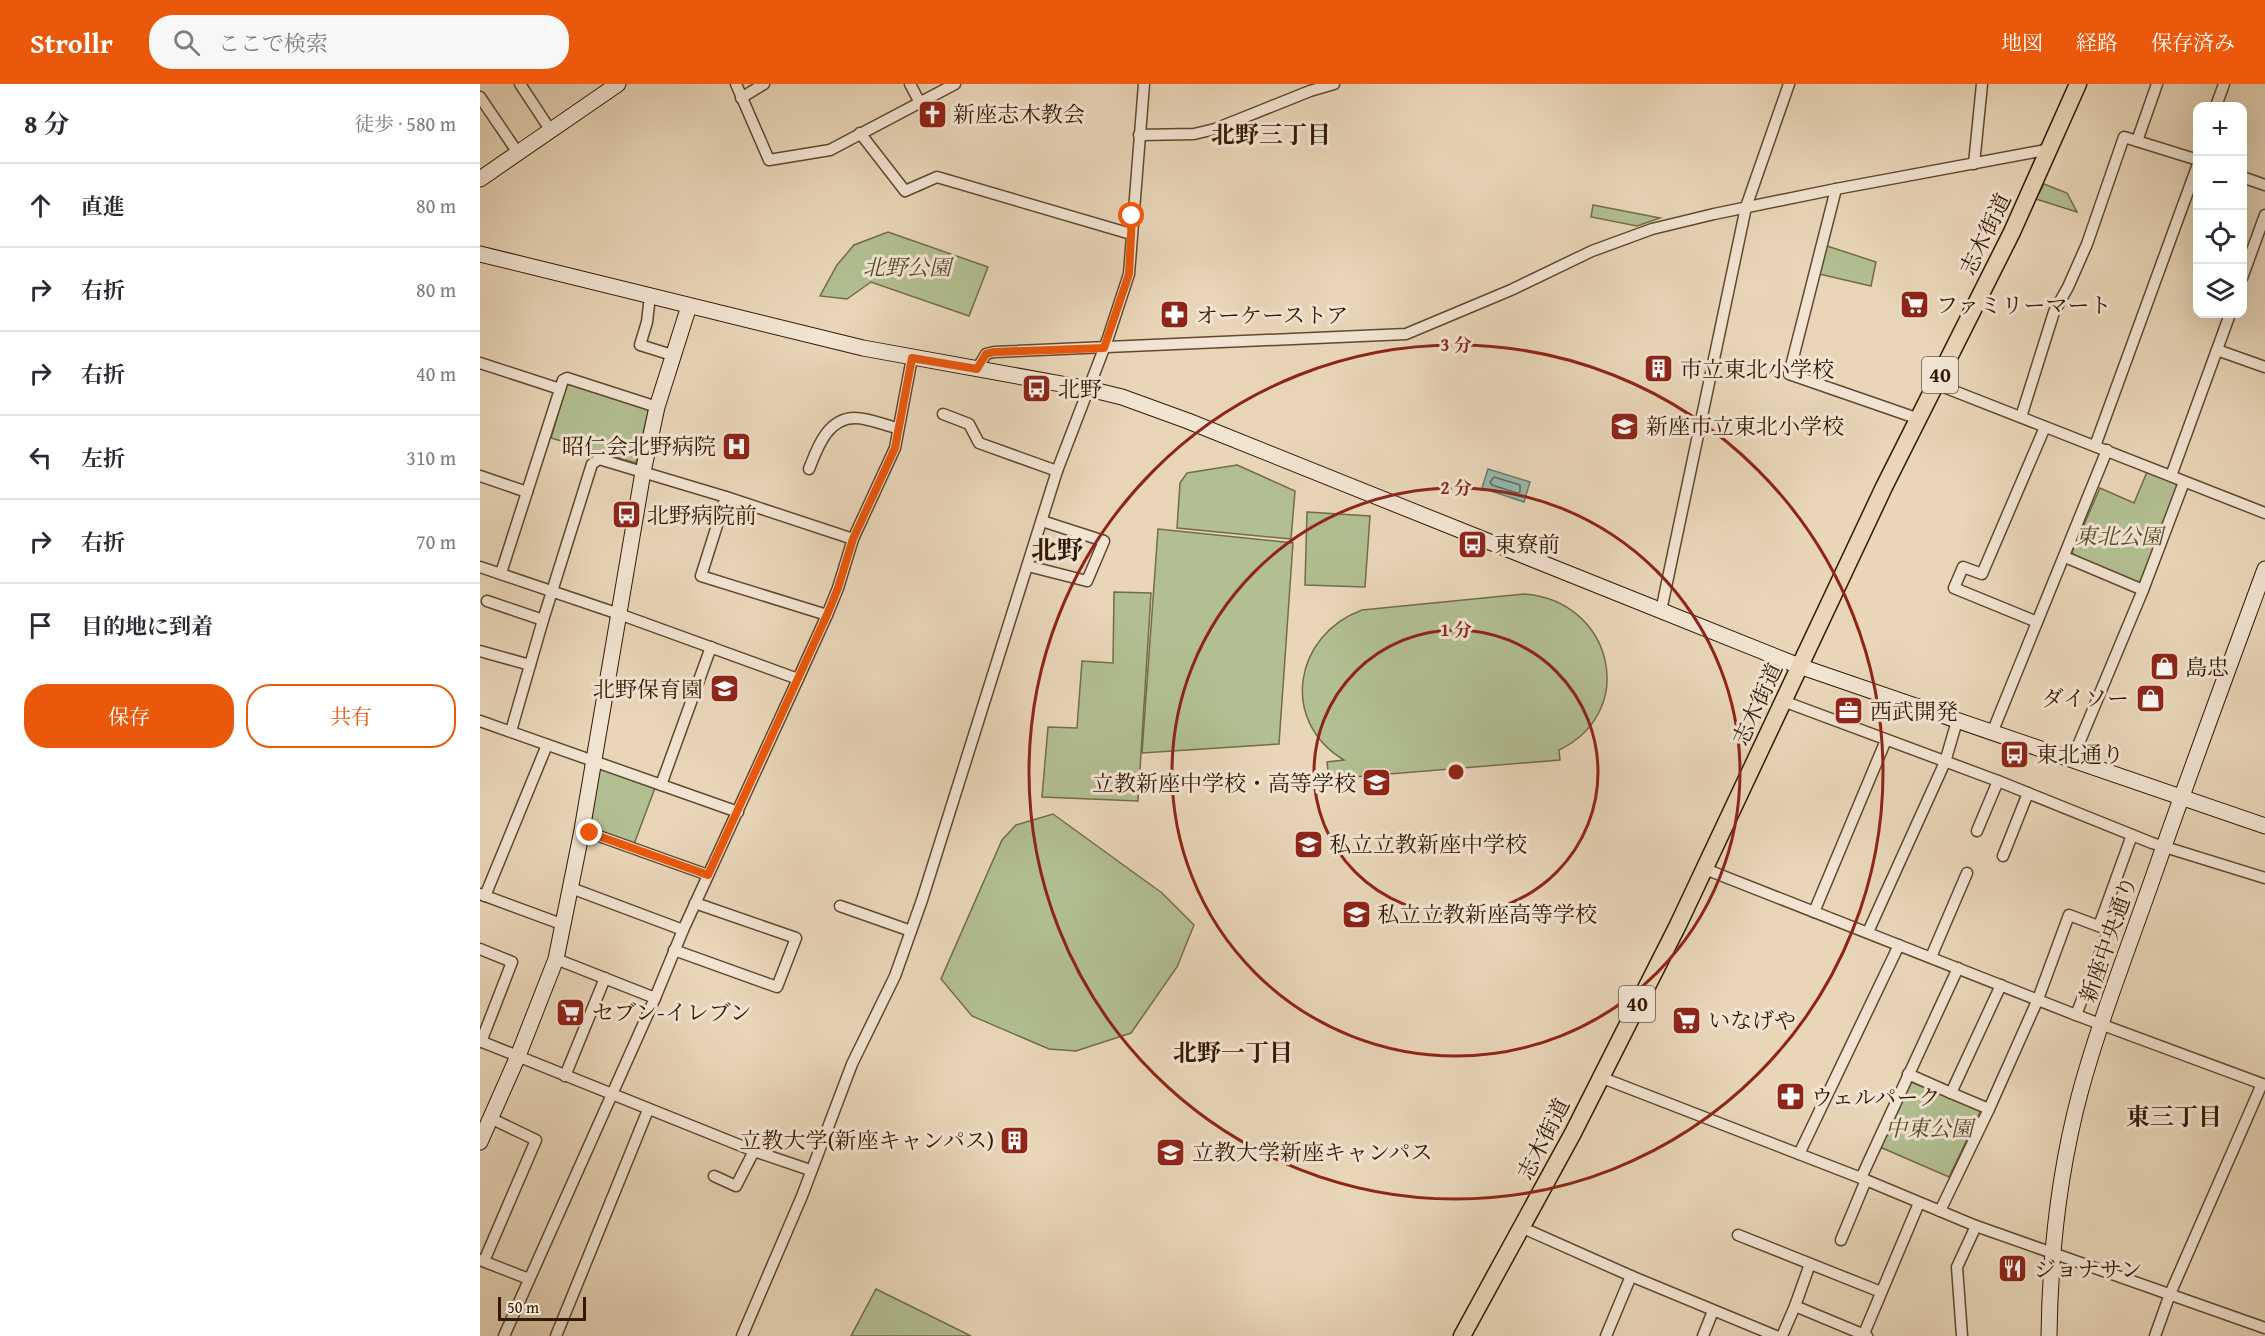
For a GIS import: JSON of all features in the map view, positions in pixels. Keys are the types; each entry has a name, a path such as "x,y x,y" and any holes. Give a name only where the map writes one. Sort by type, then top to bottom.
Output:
{"main road":[{"name":"志木街道","path":"1462,1336 1522,1227 1705,869 1884,486 2051,149 2078,84"}],"street":[{"path":"520,84 551,131"},
{"path":"480,179 618,84"},
{"path":"736,84 769,160 830,150 955,84"},
{"path":"741,98 764,84"},
{"path":"910,84 920,103"},
{"path":"742,1336 802,1196 852,1064 895,976 1058,471 1129,274 1144,84"},
{"path":"1139,135 1194,134 1215,129 1309,88 1334,84"},
{"path":"1661,611 1746,207 1789,84"},
{"path":"1974,164 1982,84"},
{"path":"2137,141 2157,84"},
{"path":"2217,102 2224,84"},
{"path":"480,97 518,153"},
{"path":"860,133 905,191 938,177 1131,234"},
{"path":"2020,417 2054,312 2068,287 2086,243 2124,137 2193,160"},
{"path":"977,369 986,354 994,352 1406,334 1511,290 1621,239 1652,229 1746,207 2051,149"},
{"path":"2095,446 2193,176"},
{"path":"2247,179 2265,185"},
{"path":"1836,189 1789,374 1919,419"},
{"path":"2247,264 2265,215"},
{"path":"480,254 823,339 1122,397 1188,421 1799,666 2265,826"},
{"path":"650,296 647,322 640,345 672,355"},
{"path":"480,1142 519,1056 556,959 582,830 643,472 657,407 689,306"},
{"path":"2171,476 2229,318"},
{"path":"2217,350 2265,367"},
{"path":"504,1336 655,998 682,930 827,615 853,539 895,448 912,358"},
{"path":"480,363 560,389"},
{"path":"501,573 563,380 567,378 657,407"},
{"path":"1936,384 2265,513"},
{"path":"943,414 969,424 979,443 1058,471"},
{"path":"809,469 827,431 836,425 856,418 897,428"},
{"path":"2037,622 1954,588 1963,567 1982,574 2045,427"},
{"path":"1992,733 2107,450"},
{"path":"512,731 543,620 554,591 592,464 599,459 726,497 853,539"},
{"path":"480,476 527,492"},
{"path":"2072,760 2143,590 2184,482"},
{"path":"726,497 701,576 827,615"},
{"path":"1028,566 1087,581 1104,541 1042,521"},
{"path":"2065,557 2143,590"},
{"path":"480,567 554,591 798,679"},
{"name":"新座中央通り","path":"2049,1336 2058,1206 2080,1094 2164,846 2265,569"},
{"path":"487,601 543,620"},
{"path":"661,785 711,647"},
{"path":"480,651 530,665"},
{"path":"1784,701 1998,781 2132,835 2265,878"},
{"path":"480,721 738,812"},
{"path":"1868,932 1945,762 1957,721"},
{"path":"1814,912 1886,740"},
{"path":"547,745 482,895 564,925"},
{"path":"1977,831 1998,781"},
{"path":"2003,856 2028,793"},
{"path":"582,830 708,875"},
{"path":"2099,926 2132,835"},
{"path":"1705,869 2076,1015 2264,1085 2170,1294 2155,1336"},
{"path":"1931,957 1967,873"},
{"path":"571,888 682,930"},
{"path":"675,950 777,987 796,938 695,903"},
{"path":"840,906 911,931"},
{"path":"1940,1211 2038,999 2068,915 2109,930 2076,1015"},
{"path":"1799,1154 1899,945"},
{"path":"480,949 512,962 480,1042 648,1110 810,1170"},
{"path":"556,959 655,998"},
{"path":"1841,1240 1863,1179 1908,1074 1958,968"},
{"path":"565,1076 605,978"},
{"path":"1951,1093 2001,985"},
{"path":"1908,1074 1989,1109"},
{"path":"1600,1077 1863,1179 1976,1226 2265,1328"},
{"path":"556,1336 648,1110"},
{"path":"490,1118 536,1140 482,1260 529,1279"},
{"path":"714,1176 736,1186 754,1151"},
{"path":"1794,1306 1864,1336 1919,1203"},
{"path":"1962,1336 1957,1267 1976,1226"},
{"path":"1522,1227 1631,1276 1776,1336"},
{"path":"1738,1235 1881,1292"},
{"path":"1782,1336 1810,1264"},
{"path":"1606,1336 1631,1276"},
{"path":"1703,1336 1713,1311"}],"green space":[{"path":"2044,184 2067,193 2077,212 2036,199"},
{"path":"1593,205 1660,218 1637,226 1591,217"},
{"name":"北野公園","path":"888,232 988,267 969,316 871,282 847,299 820,296 837,265 854,245"},
{"path":"1827,246 1876,262 1871,286 1819,274"},
{"path":"567,384 649,409 636,463 551,438"},
{"path":"1237,465 1295,491 1291,539 1177,528 1180,483 1187,473"},
{"name":"東北公園","path":"2147,472 2175,483 2178,489 2139,584 2075,557 2072,552 2100,488 2134,503"},
{"path":"1307,512 1370,516 1365,587 1305,585"},
{"path":"1158,529 1293,543 1279,744 1142,753"},
{"path":"1114,592 1151,593 1138,801 1042,797 1048,727 1077,728 1082,661 1113,663"},
{"path":"1524,594 1554,601 1578,615 1595,636 1605,660 1607,685 1600,710 1584,732 1559,750 1560,760 1329,779 1327,762 1344,760 1323,743 1310,724 1303,702 1303,680 1309,658 1321,638 1339,622 1362,610"},
{"path":"598,766 655,788 634,844 586,827"},
{"path":"1053,814 1162,893 1194,925 1177,967 1131,1033 1076,1051 1049,1049 972,1016 941,979 1002,840 1016,825"},
{"name":"中東公園","path":"1911,1082 1981,1110 1949,1177 1880,1147"},
{"path":"876,1289 971,1336 851,1336"}],"water":[{"path":"1488,469 1530,482 1524,502 1482,488"}],"place":[{"name":"新座志木教会","path":"932,114"},
{"name":"ファミリーマート","path":"1915,305"},
{"name":"オーケーストア","path":"1175,315"},
{"name":"市立東北小学校","path":"1659,369"},
{"name":"北野","path":"1037,389"},
{"name":"新座市立東北小学校","path":"1625,426"},
{"name":"昭仁会北野病院","path":"737,446"},
{"name":"北野病院前","path":"626,515"},
{"name":"東寮前","path":"1473,544"},
{"name":"島忠","path":"2164,667"},
{"name":"北野保育園","path":"724,689"},
{"name":"ダイソー","path":"2150,698"},
{"name":"西武開発","path":"1849,711"},
{"name":"東北通り","path":"2015,754"},
{"name":"立教新座中学校・高等学校","path":"1377,783"},
{"name":"私立立教新座中学校","path":"1308,844"},
{"name":"私立立教新座高等学校","path":"1356,914"},
{"name":"セブン-イレブン","path":"571,1012"},
{"name":"いなげや","path":"1687,1020"},
{"name":"ウェルパーク","path":"1790,1097"},
{"name":"立教大学(新座キャンパス)","path":"1015,1140"},
{"name":"立教大学新座キャンパス","path":"1171,1152"},
{"name":"ジョナサン","path":"2013,1269"}],"district":[{"name":"北野三丁目","path":"1271,135"},
{"name":"北野","path":"1057,550"},
{"name":"北野一丁目","path":"1233,1053"},
{"name":"東三丁目","path":"2174,1117"}],"route":[{"path":"590,833 708,875 827,615 853,539 895,448 912,358 977,369 986,354 994,352 1104,348 1129,274 1132,216"}]}
